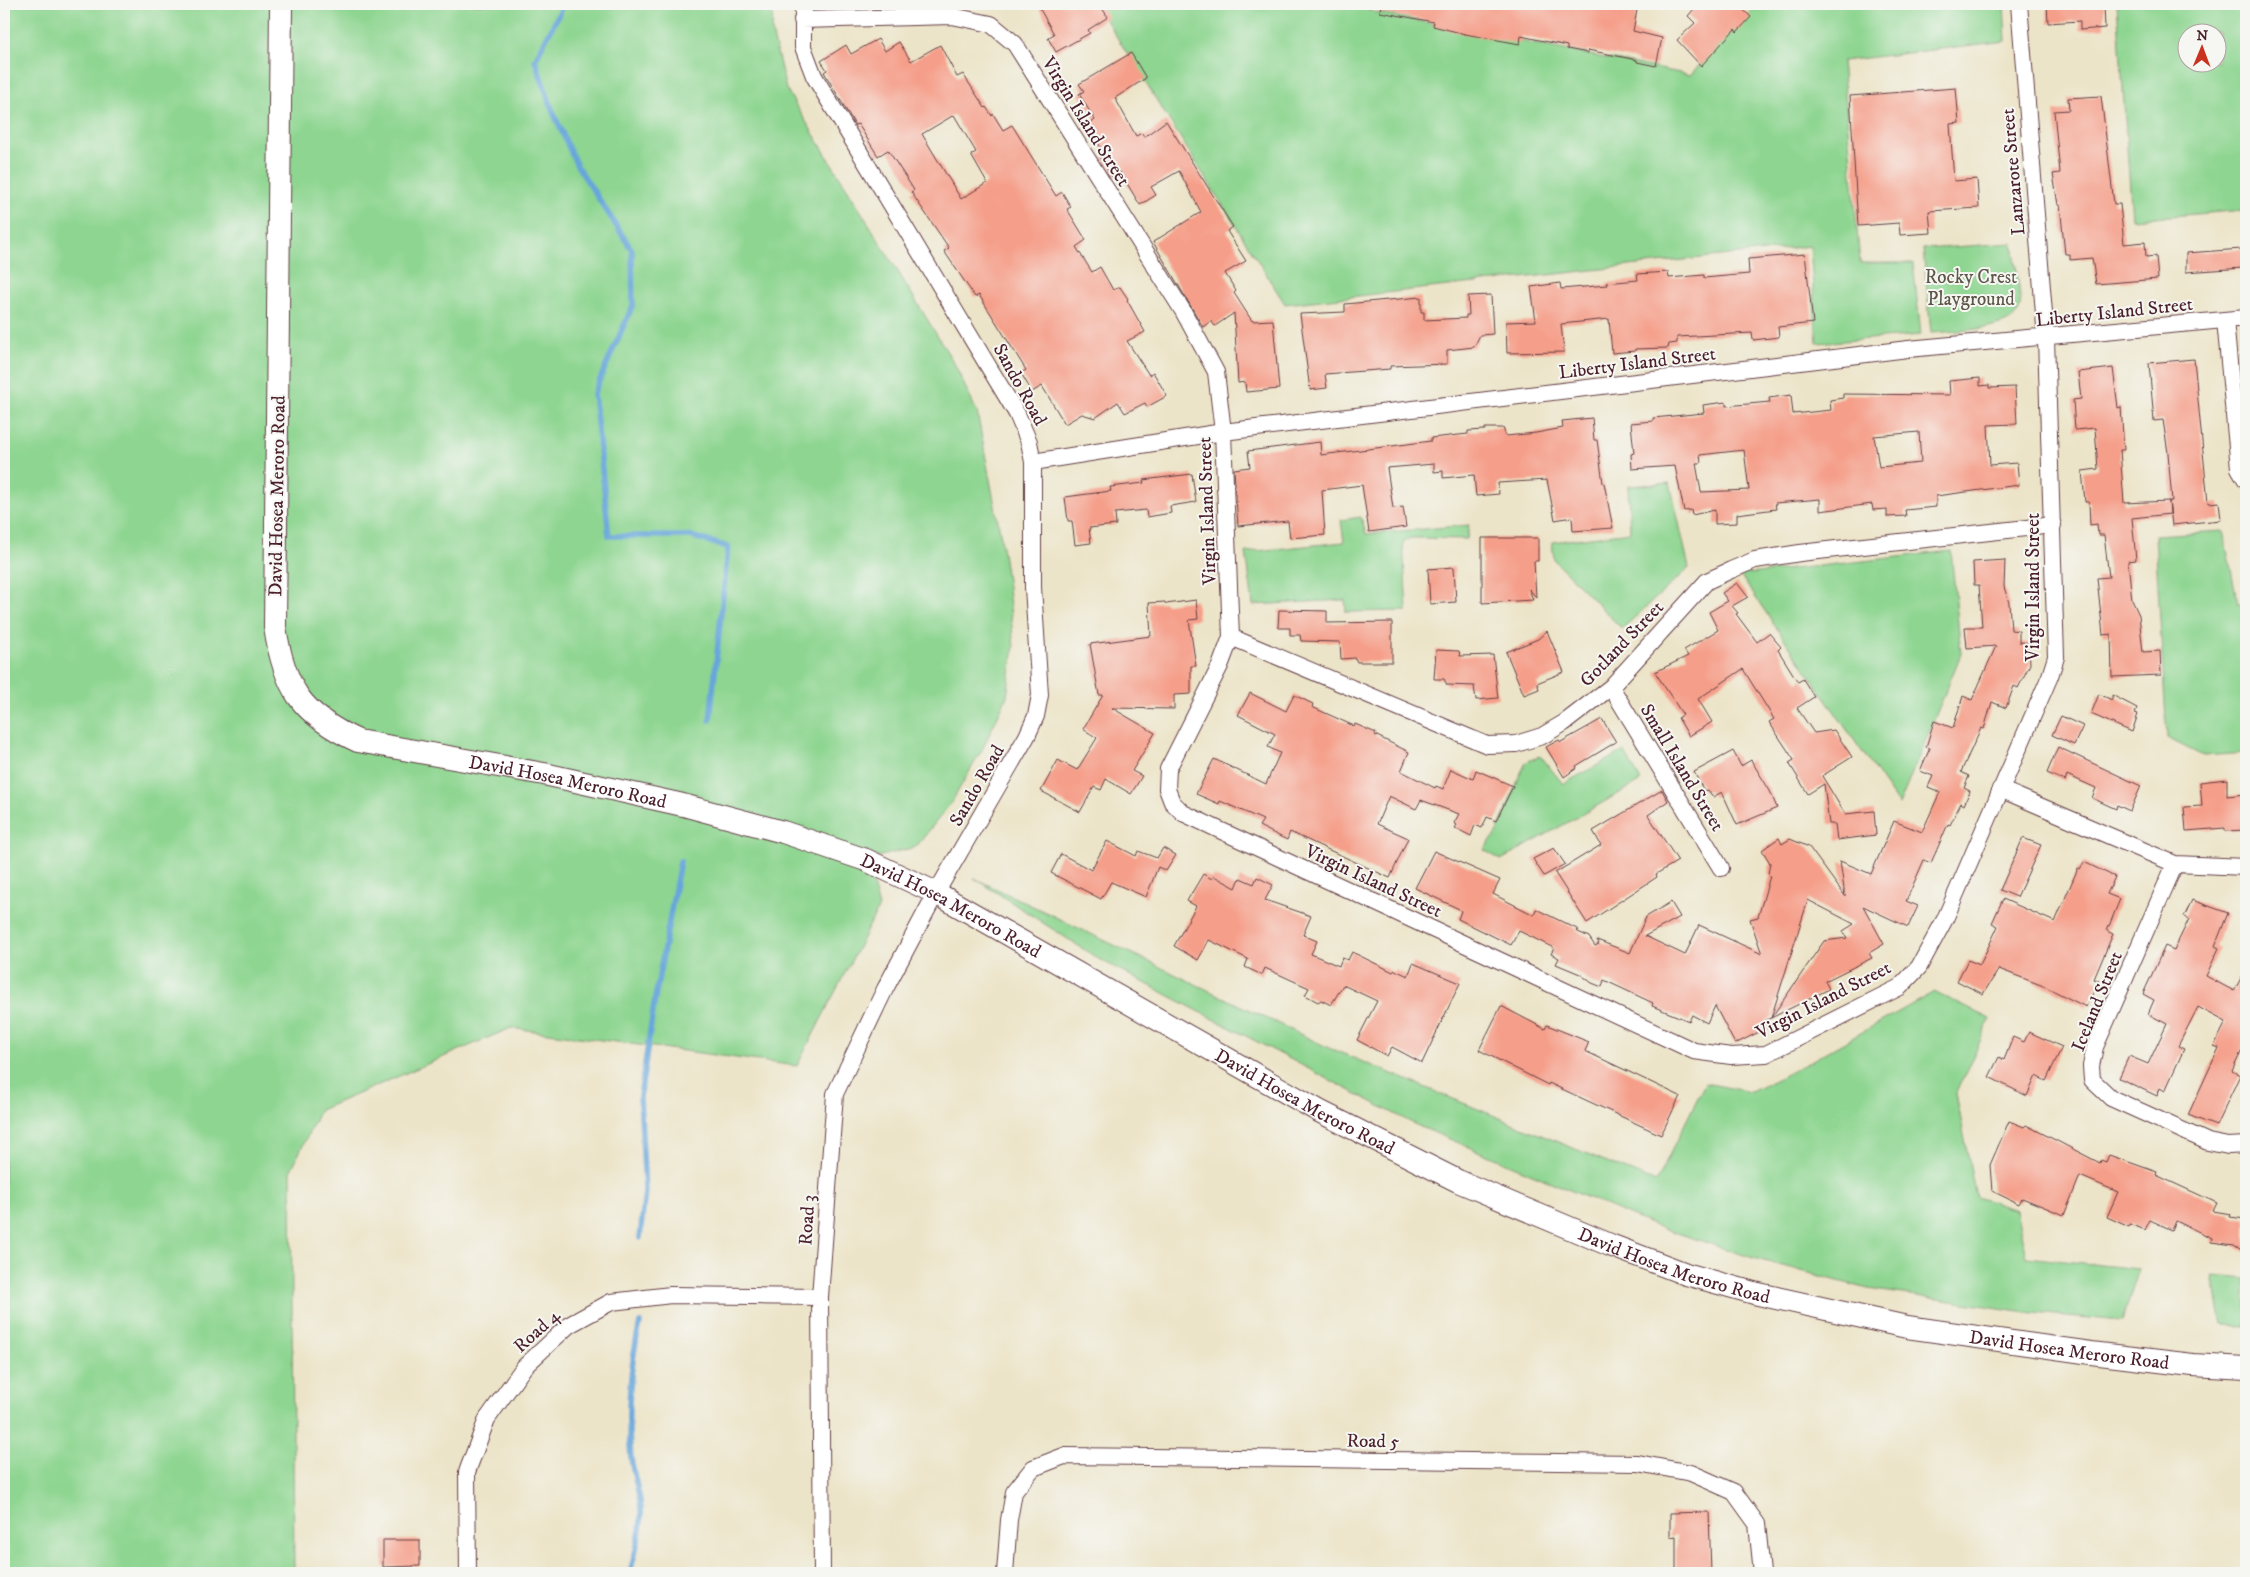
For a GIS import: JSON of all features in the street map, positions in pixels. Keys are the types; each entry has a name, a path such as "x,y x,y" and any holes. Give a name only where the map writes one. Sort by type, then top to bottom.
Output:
{"main road":[{"name":"David Hosea Meroro Road","path":"281,4 275,627 286,676 301,702 337,732 358,741 544,774 683,805 783,832 866,860 936,893 1319,1111 1467,1185 1593,1238 1686,1274 1812,1307 1907,1327 2091,1353 2193,1365 2246,1368"}],"street":[{"name":"Sando Road","path":"803,4 803,47 814,76 1018,414 1029,442 1034,462 1033,587 1040,695 1036,716 1027,736 936,893"},
{"name":"Lanzarote Street","path":"2019,4 2046,338"},
{"name":"Virgin Island Street","path":"802,20 952,16 991,24 1016,44 1183,311 1216,372 1223,432 1231,637 1220,666 1168,769 1167,790 1172,802 1182,813 1694,1051 1731,1056 1766,1054 1900,987 1919,967 1931,948 2050,676 2056,657 2046,338"},
{"name":"Liberty Island Street","path":"1034,462 1223,432 1908,349 2046,338 2246,318"},
{"path":"2225,320 2239,468 2246,480"},
{"name":"Gotland Street","path":"1231,637 1487,745 1516,744 1542,736 1564,723 1610,687 1707,581 1755,560 1800,553 2053,525"},
{"name":"Small Island Street","path":"1610,687 1721,868"},
{"path":"2000,790 2176,864 2246,867"},
{"name":"Iceland Street","path":"2176,864 2096,1047 2092,1066 2092,1080 2111,1098 2208,1142 2228,1146 2246,1145"},
{"name":"Road 3","path":"822,1573 820,1298 835,1094 885,989 936,893"},
{"name":"Road 4","path":"468,1573 467,1472 487,1419 524,1367 569,1324 611,1302 671,1295 820,1298"},
{"name":"Road 5","path":"1005,1573 1009,1520 1014,1492 1033,1468 1064,1456 1638,1463 1692,1473 1734,1492 1757,1524 1762,1573"}],"green space":[{"path":"4,4 773,4 772,32 786,89 954,363 977,412 1000,532 1014,647 1007,696 982,750 951,803 916,847 866,860 879,907 797,1066 511,1028 320,1110 291,1170 294,1573 4,1573"},
{"path":"1096,4 1357,4 1374,12 1690,75 1758,4 2004,4 2006,41 1842,61 1860,263 1913,263 1921,335 1817,343 1810,246 1285,304"},
{"path":"2117,4 2246,4 2246,210 2132,219"},
{"name":"Rocky Crest Playground","path":"2013,243 2020,303 2016,316 2007,321 1981,328 1931,333 1923,249"},
{"path":"1670,483 1689,568 1622,629 1554,560 1552,542 1630,532 1628,486"},
{"path":"1361,517 1366,534 1469,525 1467,539 1410,538 1403,543 1407,611 1346,612 1345,600 1253,605 1246,552 1344,542 1341,520"},
{"path":"2223,531 2238,604 2246,604 2246,753 2203,756 2167,738 2155,535"},
{"path":"1951,551 1961,654 1899,805 1740,575"},
{"path":"1624,751 1641,781 1501,860 1484,850 1497,832 1525,763 1540,755 1563,784"},
{"path":"974,878 1329,1048 1656,1182 1705,1083 1751,1092 1793,1071 1934,992 1990,1019 1956,1094 1976,1197 2016,1210 2026,1257 2139,1269 2122,1321 2034,1313 1868,1289 1753,1258 1650,1224 1414,1124 1097,958"},
{"path":"2213,1276 2246,1279 2246,1326 2222,1325"}],"building":[{"path":"1037,4 1099,4 1108,17 1088,30 1090,33 1056,52 1048,38 1054,34"},
{"path":"1381,4 1603,4 1637,10 1633,31 1662,38 1656,66 1588,50 1588,53 1567,49 1567,46 1521,36 1520,44 1465,34 1433,26 1434,22 1380,12"},
{"path":"1698,4 1737,4 1751,17 1737,32 1735,29 1701,66 1677,40 1695,23 1688,16"},
{"path":"2047,4 2104,4 2105,28 2080,30 2080,21 2048,23"},
{"path":"878,39 885,51 899,42 911,61 940,45 957,77 963,74 985,108 992,116 993,114 1003,130 1012,125 1056,196 1062,192 1071,207 1067,209 1086,240 1076,247 1092,272 1100,267 1113,290 1120,287 1128,299 1145,332 1127,341 1149,375 1153,372 1167,396 1147,407 1145,403 1125,413 1118,402 1095,418 1082,414 1065,424 1042,386 1032,392 1021,373 1026,370 979,295 975,297 944,251 949,248 911,192 914,190 888,150 878,156 858,124 855,125 824,72 827,70 821,61 846,45 851,54","holes":["954,115 976,152 971,155 987,183 961,199 922,134"]},
{"path":"1131,53 1146,78 1115,98 1136,136 1142,133 1144,137 1166,121 1233,227 1227,231 1246,261 1225,273 1236,291 1234,293 1252,321 1273,320 1279,389 1246,392 1245,382 1238,383 1234,313 1215,326 1211,321 1203,327 1153,242 1201,212 1179,171 1151,187 1156,195 1140,205 1120,172 1112,177 1100,158 1105,155 1088,125 1095,120 1079,94 1084,91 1079,84"},
{"path":"1956,88 1959,123 1950,124 1954,181 1977,179 1979,208 1929,211 1931,233 1900,235 1899,223 1858,226 1850,96"},
{"path":"2101,96 2114,204 2120,204 2124,244 2145,242 2146,257 2156,256 2158,279 2096,284 2092,258 2070,260 2070,254 2065,254 2060,205 2058,205 2053,174 2060,173 2054,111 2069,110 2068,98"},
{"path":"2242,249 2243,268 2186,272 2186,253"},
{"path":"1805,254 1813,323 1778,327 1779,337 1753,340 1752,333 1677,337 1677,343 1669,344 1668,348 1635,349 1635,351 1612,353 1609,319 1561,324 1564,352 1507,353 1506,322 1536,321 1531,287 1560,283 1561,289 1607,285 1606,283 1638,280 1637,274 1668,272 1669,278 1704,275 1704,278 1749,274 1748,259"},
{"path":"1491,295 1493,334 1480,335 1474,347 1447,350 1447,364 1390,366 1390,369 1325,374 1327,388 1310,390 1300,314 1345,312 1345,304 1421,297 1421,312 1424,312 1424,320 1466,318 1466,315 1469,315 1468,296"},
{"path":"2194,359 2208,503 2219,502 2221,520 2172,525 2169,501 2172,501 2168,453 2163,420 2154,421 2149,363"},
{"path":"2113,368 2118,408 2121,407 2124,450 2120,450 2124,503 2169,501 2170,514 2132,518 2136,560 2128,561 2132,600 2139,615 2143,652 2160,651 2161,675 2112,677 2111,634 2103,635 2097,578 2109,577 2104,535 2098,535 2097,524 2090,525 2089,502 2085,502 2082,471 2098,469 2095,428 2075,430 2073,400 2081,399 2078,372"},
{"path":"1980,378 1980,386 1989,385 1989,388 2015,387 2017,424 1988,425 1990,465 2017,463 2019,485 1936,496 1936,507 1905,510 1906,516 1887,517 1887,509 1873,510 1872,504 1820,511 1820,499 1775,503 1776,509 1737,514 1737,523 1715,524 1715,510 1692,515 1691,510 1684,511 1675,466 1632,469 1631,454 1634,453 1631,423 1653,421 1653,418 1704,413 1703,405 1726,402 1726,406 1770,402 1769,398 1791,395 1793,414 1831,410 1830,400 1843,398 1843,394 1950,395 1949,381","holes":["1919,432 1921,463 1879,467 1874,436","1744,450 1749,490 1701,492 1696,463 1701,463 1700,455"]},
{"path":"1592,418 1594,440 1597,440 1603,483 1613,528 1573,531 1572,517 1555,520 1547,480 1498,483 1499,494 1476,496 1474,475 1443,478 1443,471 1434,472 1434,464 1387,468 1393,508 1403,507 1406,527 1369,532 1362,485 1322,490 1325,535 1290,538 1288,521 1238,526 1234,469 1250,467 1248,451 1320,442 1321,455 1431,441 1431,438 1468,434 1468,431 1485,430 1485,428 1503,428 1506,436 1536,433 1563,428 1562,421"},
{"path":"1192,474 1196,502 1170,506 1171,513 1147,517 1146,510 1115,513 1116,525 1089,528 1091,543 1075,545 1072,521 1068,521 1065,497 1111,491 1110,487 1144,483 1143,480"},
{"path":"1482,538 1538,538 1538,561 1534,561 1536,597 1529,589 1533,600 1482,603"},
{"path":"2005,560 2004,587 2009,603 2011,630 2019,631 2019,642 2029,643 2030,664 2018,688 2014,686 2006,708 1992,702 1984,729 1981,728 1961,772 1969,776 1964,788 1970,791 1964,805 1961,803 1950,825 1948,824 1931,863 1924,860 1906,901 1918,906 1908,927 1863,906 1884,944 1869,953 1872,958 1825,981 1829,989 1771,1018 1766,1020 1769,1027 1735,1044 1715,1006 1707,1023 1692,1015 1689,1021 1652,1006 1653,1003 1604,980 1602,987 1592,983 1580,974 1556,964 1559,958 1551,954 1554,948 1519,931 1511,945 1458,919 1461,911 1459,909 1415,888 1434,851 1500,880 1493,894 1534,915 1536,909 1579,930 1576,931 1589,937 1595,946 1599,944 1597,940 1630,953 1646,917 1671,902 1680,917 1645,936 1685,955 1699,925 1762,954 1750,919 1758,917 1770,876 1768,874 1770,863 1762,850 1779,838 1782,844 1790,839 1809,847 1845,896 1840,861 1871,874 1894,821 1922,832 1940,792 1928,787 1933,776 1920,771 1930,748 1926,747 1934,721 1953,728 1963,696 1972,700 1996,646 1967,648 1965,627 1982,627 1979,585 1974,585 1973,562","holes":["1808,900 1854,924 1843,931 1847,938 1824,941 1771,1018"]},
{"path":"1454,567 1456,602 1430,604 1428,569"},
{"path":"1737,583 1748,597 1732,606 1738,613 1736,614 1757,642 1769,633 1781,647 1778,650 1798,682 1803,679 1814,697 1797,708 1814,733 1834,730 1852,757 1822,776 1845,814 1874,811 1876,835 1837,840 1835,824 1829,824 1824,784 1808,794 1789,763 1794,760 1769,722 1774,719 1743,669 1698,699 1712,722 1689,736 1678,718 1683,715 1655,672 1688,656 1684,650 1718,630 1709,612 1728,601 1722,593"},
{"path":"1196,600 1198,619 1189,620 1196,666 1191,666 1191,694 1174,695 1174,709 1112,708 1155,733 1132,771 1142,776 1131,794 1106,779 1101,790 1094,787 1080,812 1041,791 1058,760 1077,770 1097,738 1083,729 1103,695 1099,695 1090,644 1151,636 1149,603 1165,602 1166,604"},
{"path":"1279,610 1327,611 1327,623 1392,622 1392,662 1357,662 1355,658 1341,659 1340,642 1301,641 1300,635 1290,635 1290,628 1278,628"},
{"path":"1547,631 1564,672 1537,683 1539,689 1524,695 1506,652 1538,639"},
{"path":"1436,650 1459,651 1460,656 1493,655 1498,698 1476,700 1474,686 1447,685 1444,679 1434,679"},
{"path":"1250,693 1286,711 1294,695 1313,704 1312,707 1354,726 1355,724 1376,733 1375,735 1409,752 1401,771 1435,788 1436,786 1443,789 1451,769 1473,779 1476,770 1513,786 1496,821 1487,817 1482,828 1475,825 1471,836 1455,828 1457,825 1454,823 1459,814 1421,800 1416,809 1389,796 1377,824 1408,838 1390,878 1290,832 1287,840 1259,826 1263,820 1220,801 1219,804 1196,794 1214,759 1266,784 1280,753 1268,747 1275,734 1238,715"},
{"path":"2099,694 2112,700 2112,695 2137,708 2135,713 2138,714 2132,732 2091,714"},
{"path":"2061,716 2083,726 2074,745 2052,735"},
{"path":"1602,719 1616,742 1576,766 1577,768 1564,777 1546,747 1559,740 1561,742"},
{"path":"2058,747 2141,786 2130,811 2117,805 2116,809 2092,798 2096,788 2067,775 2065,781 2047,773"},
{"path":"1733,751 1741,766 1751,760 1770,791 1777,808 1737,825 1722,792 1713,797 1708,790 1704,791 1694,772"},
{"path":"2227,779 2227,796 2246,794 2246,830 2225,831 2225,828 2186,831 2184,807 2202,806 2200,782"},
{"path":"1662,790 1668,801 1648,815 1678,861 1656,874 1657,877 1587,923 1555,873 1601,845 1593,831"},
{"path":"2023,838 2041,845 2017,897 2000,890"},
{"path":"1107,841 1136,856 1138,851 1157,858 1163,848 1176,855 1166,871 1158,867 1146,897 1111,882 1101,899 1051,873 1061,854 1091,870"},
{"path":"1554,848 1565,864 1544,876 1533,859"},
{"path":"2084,862 2115,877 2107,894 2120,899 2107,931 2113,934 2094,979 2099,981 2086,1007 2046,987 1999,969 1983,994 1957,981 1968,960 1980,965 1998,926 1992,923 2003,899 2055,922 2078,868 2080,869"},
{"path":"1203,874 1212,879 1214,876 1236,888 1240,878 1254,884 1257,877 1273,885 1265,900 1311,916 1303,935 1317,941 1311,954 1339,966 1342,958 1348,960 1352,952 1393,972 1395,970 1408,976 1413,963 1460,983 1422,1063 1392,1047 1387,1056 1357,1040 1377,1001 1343,985 1331,1005 1321,1000 1318,1002 1305,995 1309,988 1265,968 1262,975 1245,967 1248,959 1209,940 1198,960 1174,946 1196,906 1187,901"},
{"path":"2192,900 2228,913 2215,946 2219,948 2206,976 2234,991 2246,969 2246,1042 2232,1071 2240,1075 2216,1126 2188,1115 2219,1048 2214,1046 2226,1022 2198,1007 2178,1046 2184,1049 2165,1091 2160,1088 2157,1096 2119,1078 2129,1056 2148,1064 2167,1024 2148,1014 2154,1000 2143,994 2165,946 2174,950 2189,919 2184,917"},
{"path":"1501,1006 1545,1029 1547,1025 1589,1042 1585,1051 1680,1096 1661,1135 1549,1083 1548,1085 1479,1050"},
{"path":"2029,1032 2062,1047 2046,1081 2036,1076 2027,1096 1989,1077 1999,1057 2004,1060 2013,1037 2024,1042"},
{"path":"2009,1121 2024,1127 2026,1125 2100,1163 2101,1160 2106,1162 2109,1155 2157,1172 2156,1175 2217,1203 2213,1211 2231,1214 2230,1217 2246,1219 2246,1253 2234,1245 2211,1242 2212,1238 2176,1221 2172,1230 2150,1220 2145,1230 2130,1224 2129,1227 2107,1217 2118,1192 2080,1176 2064,1215 2022,1198 2019,1204 1992,1191 1990,1165"},
{"path":"1709,1512 1711,1573 1676,1573 1676,1536 1670,1537 1670,1513"},
{"path":"383,1540 420,1540 420,1566 383,1567"}],"waterway":[{"path":"564,4 535,60 553,112 576,164 632,250 633,305 594,393 609,536 690,536 728,547 710,720"},
{"path":"640,1238 645,1191 640,1097 655,998 680,861"},
{"path":"630,1573 641,1521 641,1505 631,1457 629,1424 631,1373 640,1323"}]}
